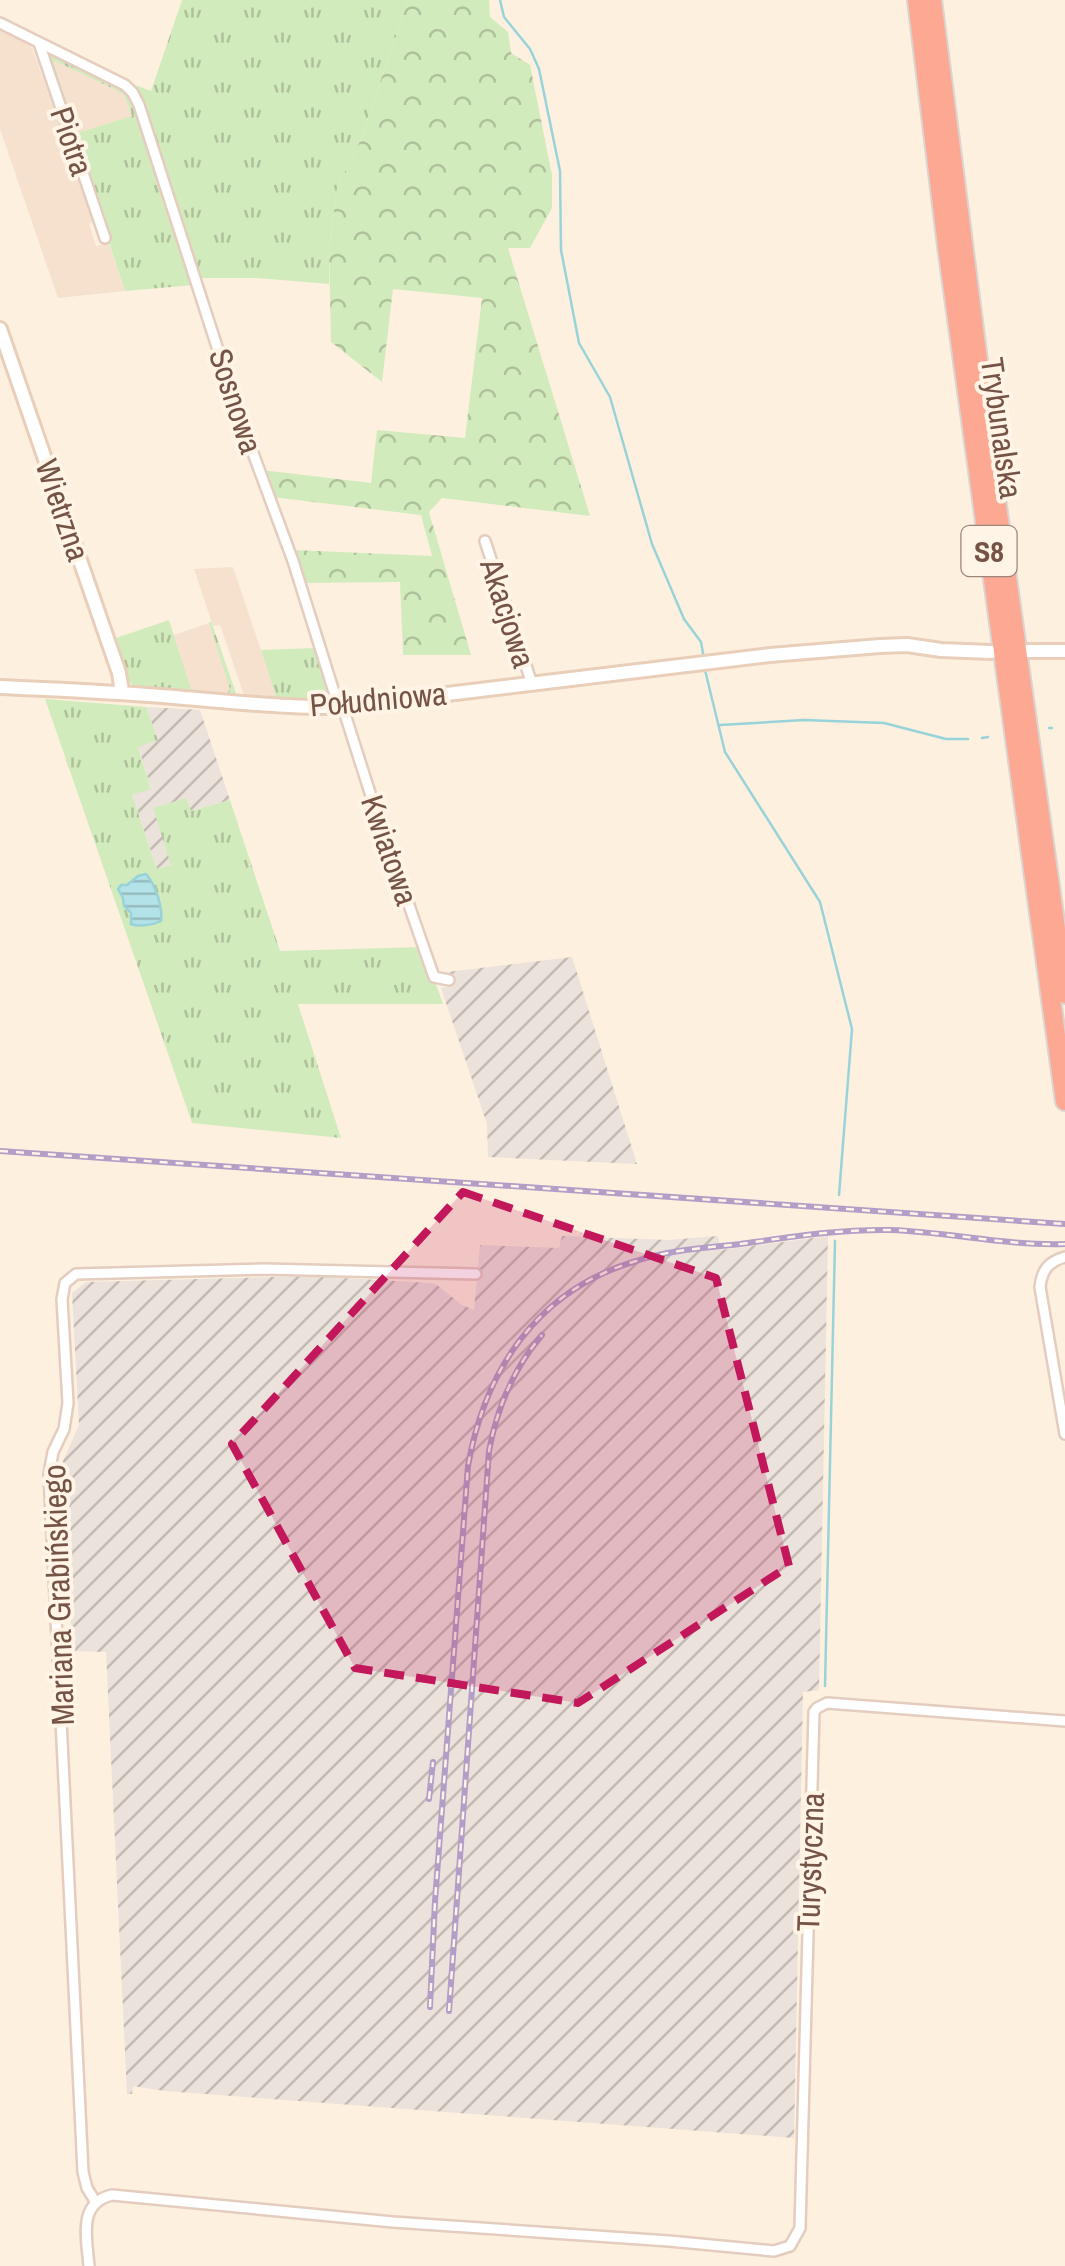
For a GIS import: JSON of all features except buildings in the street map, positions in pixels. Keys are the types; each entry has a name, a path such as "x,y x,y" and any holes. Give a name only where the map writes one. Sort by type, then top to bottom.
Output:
{"highway":[{"name":"Trybunalska","path":"917,0 947,246 1065,1102"},
{"name":"Trybunalska","path":"932,0 983,404 1065,994"}],"street":[{"path":"0,24 39,43"},
{"name":"Sosnowa","path":"39,43 133,93 341,708"},
{"name":"Piotra","path":"39,43 105,238"},
{"name":"Wietrzna","path":"0,328 119,673 122,692"},
{"name":"Akacjowa","path":"485,542 532,684"},
{"name":"Południowa","path":"0,686 341,708 888,645 991,652"},
{"path":"1028,651 1065,651"},
{"name":"Kwiatowa","path":"341,708 434,977 449,980"},
{"path":"1065,1256 1044,1270 1040,1287 1065,1434"},
{"name":"Mariana Grabińskiego","path":"89,2266 87,2219 95,2202 84,2172 48,1474 64,1429 68,1403 62,1300 65,1283 76,1274 264,1269 476,1274"},
{"name":"Turystyczna","path":"95,2202 118,2195 393,2222 774,2251 790,2246 800,2228 814,1712 827,1703 1065,1720"}],"highlighted area":[{"path":"463,1192 716,1278 789,1566 578,1703 355,1668 232,1444"}],"shaded area":[{"path":"0,30 31,45 95,222 89,224 96,246 108,242 125,291 58,298 0,129"},
{"path":"55,61 124,95 132,116 77,133"},
{"path":"233,567 277,698 244,695 220,625 213,626 194,569"},
{"path":"209,623 231,689 226,695 192,693 174,635"},
{"path":"146,707 200,710 230,800 190,811 171,865 157,869 132,795 151,788 138,746 158,740"},
{"path":"572,957 637,1164 488,1157 487,1124 441,988 450,986 447,972"},
{"path":"562,1236 669,1240 718,1236 721,1250 828,1236 819,1690 803,1692 794,2138 133,2086 132,2094 127,2094 106,1652 72,1651 63,1461 79,1425 72,1293 86,1282 309,1276 430,1283 474,1310 480,1245 559,1248"}],"green space":[{"path":"182,0 408,0 361,139 337,188 329,284 198,278 141,103 122,80 151,91"},
{"path":"408,0 489,0 490,17 508,32 511,53 530,65 552,175 552,208 530,248 508,248 590,516 442,498 429,512 471,655 403,655 400,582 300,583 291,555 294,550 432,556 421,515 272,497 262,470 371,483 377,430 465,438 482,298 393,289 382,382 331,342 329,250 337,188 361,139"},
{"path":"44,49 128,91 194,285 125,291","holes":["55,61 124,95 132,116 77,133"]},
{"path":"169,620 192,692 226,695 230,689 211,621 238,699 137,689 126,679 113,639"},
{"path":"316,648 331,697 329,702 244,699 244,695 276,697 261,650"},
{"path":"45,699 146,707 158,740 138,747 151,789 132,795 157,869 171,865 153,808 186,798 191,811 230,800 280,951 423,947 443,1004 298,1004 341,1138 192,1123"}],"water":[{"path":"146,874 158,896 161,921 134,925 118,889"}],"waterway":[{"path":"500,0 504,17 530,49 539,69 560,171 561,250 579,343 610,397 652,544 684,619 701,642 704,659"},
{"path":"704,666 725,752 820,902 852,1029 839,1195"},
{"path":"720,725 804,720 884,723 946,739 968,739"},
{"path":"982,738 988,737"},
{"path":"825,1686 835,1241"}],"railway":[{"path":"0,1151 1065,1224"},
{"path":"430,2007 468,1466 488,1397 522,1338 544,1313 601,1274 674,1252 872,1230 1065,1244"},
{"path":"449,2011 489,1451 508,1390 542,1335"},
{"path":"429,1799 433,1762"}]}
